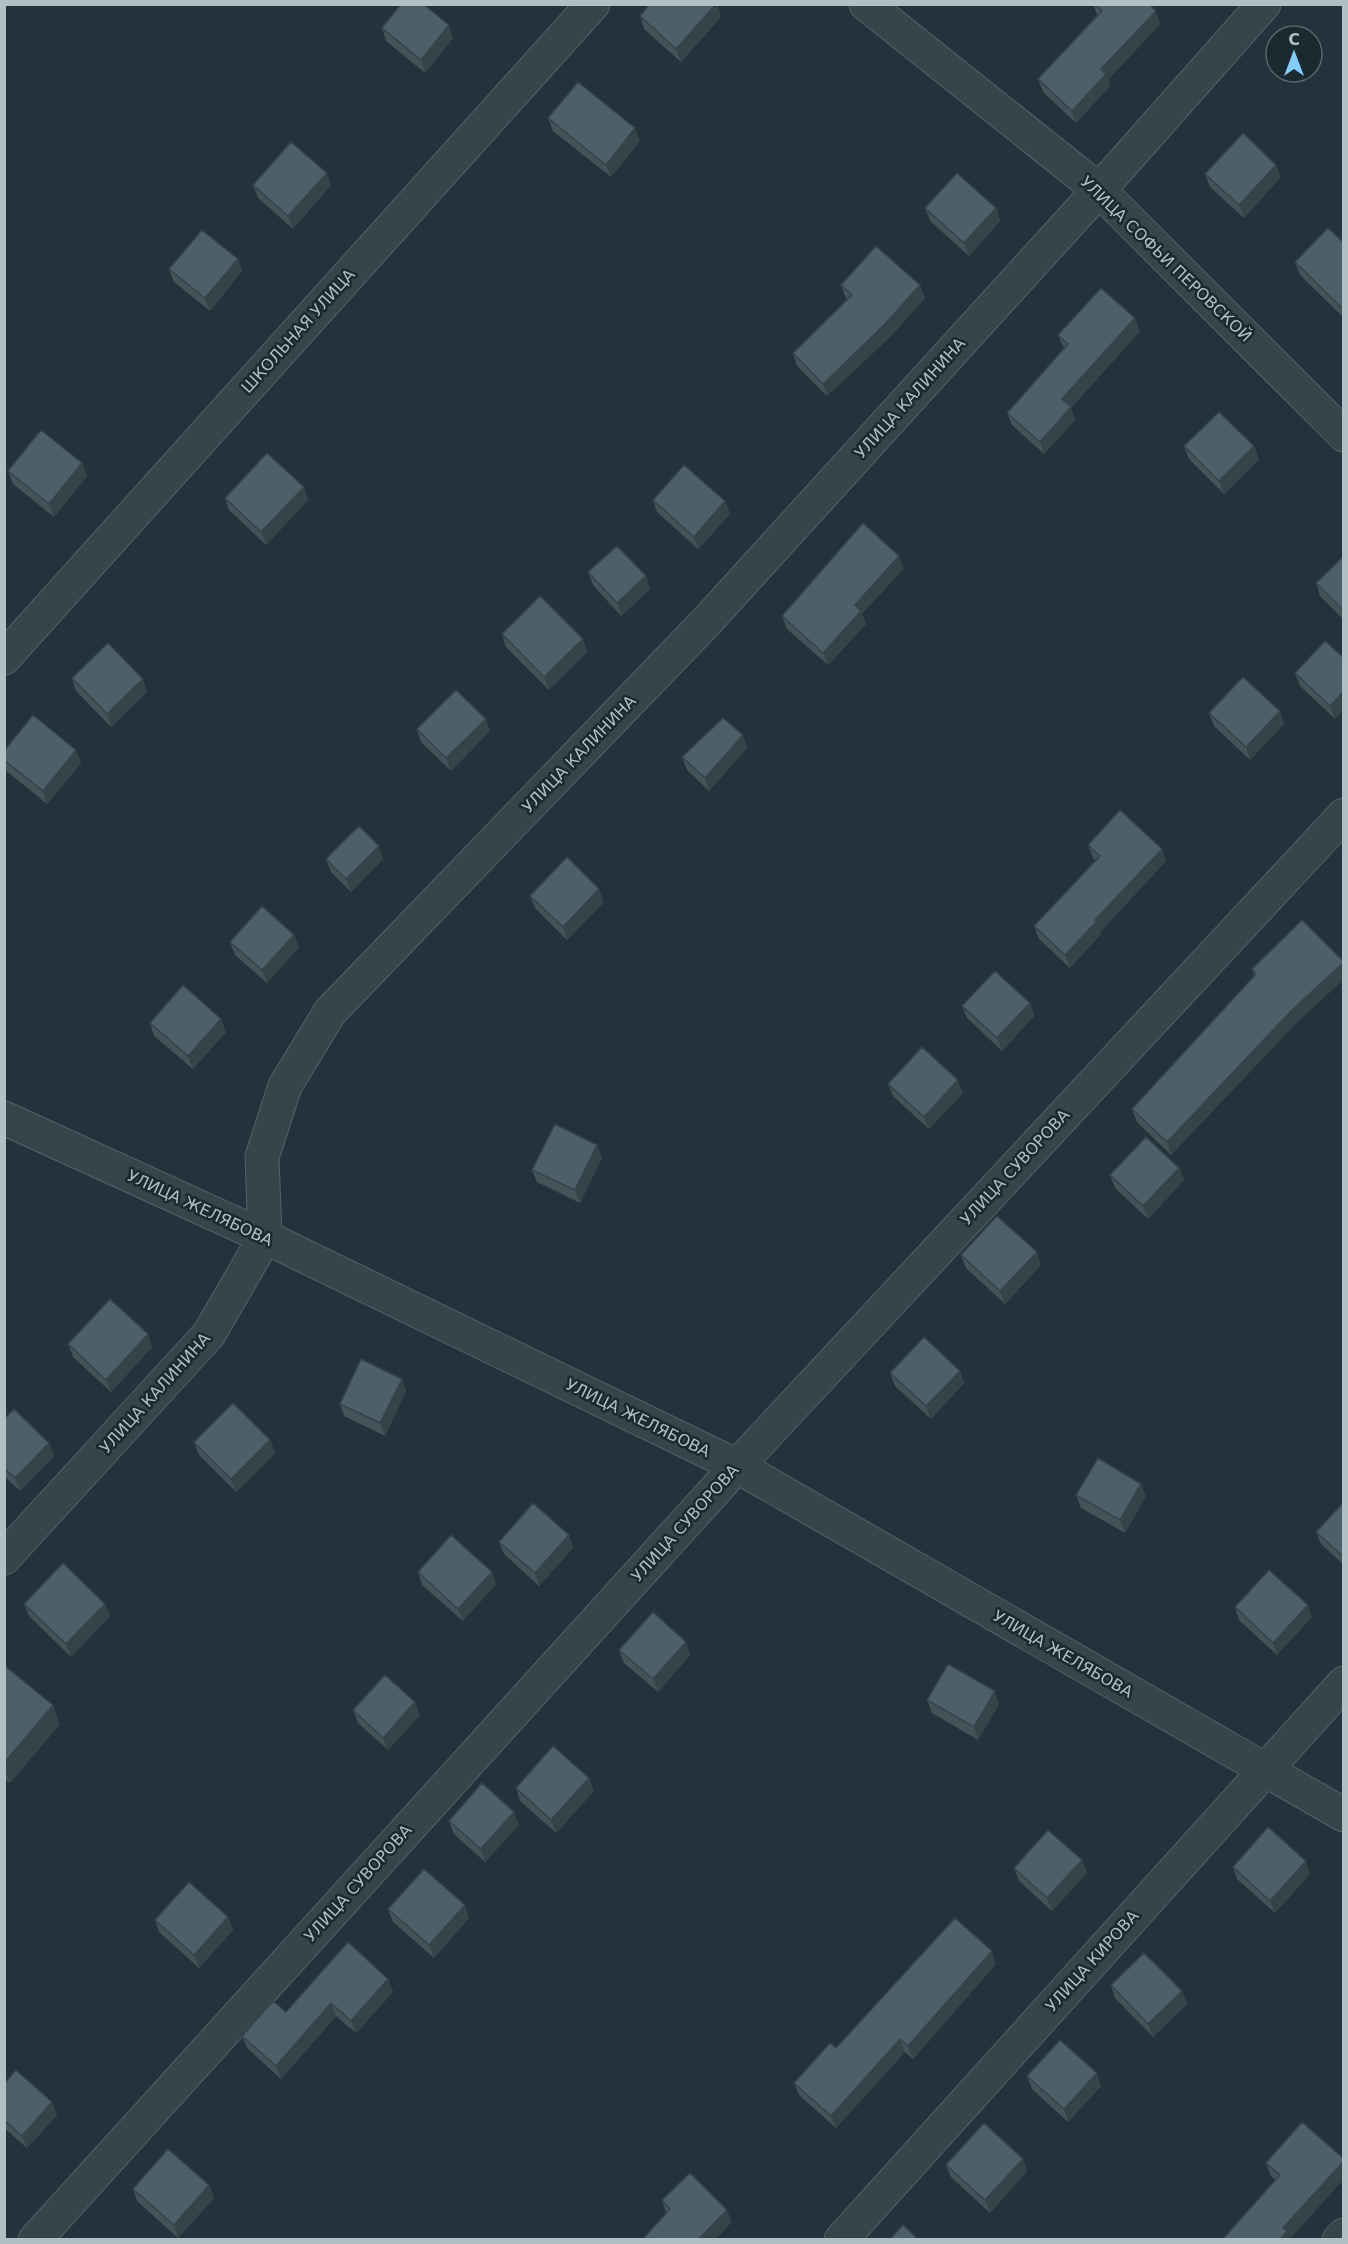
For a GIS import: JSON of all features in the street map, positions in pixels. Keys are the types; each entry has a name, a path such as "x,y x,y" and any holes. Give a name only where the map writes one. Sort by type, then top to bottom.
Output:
{"street":[{"name":"ШКОЛЬНАЯ УЛИЦА","path":"4,658 593,4"},
{"name":"УЛИЦА СОФЬИ ПЕРОВСКОЙ","path":"866,4 1099,190 1344,435"},
{"name":"УЛИЦА КАЛИНИНА","path":"4,1558 209,1334 265,1237 262,1157 285,1086 330,1012 707,621 1099,190 1264,4"},
{"name":"УЛИЦА СУВОРОВА","path":"35,2240 737,1466 1344,815"},
{"name":"УЛИЦА ЖЕЛЯБОВА","path":"4,1118 265,1237 737,1466 1344,1815"},
{"name":"УЛИЦА КИРОВА","path":"841,2240 1344,1683"},
{"path":"1339,2240 1344,2235"}],"building":[{"path":"401,4 423,4 449,25 421,60 382,28"},
{"path":"650,4 716,4 676,49 640,16"},
{"path":"1095,4 1149,4 1156,11 1101,69 1106,74 1072,111 1038,79 1102,11"},
{"path":"578,82 635,128 606,165 548,118"},
{"path":"1243,133 1276,165 1239,205 1205,174"},
{"path":"291,142 327,173 288,216 253,185"},
{"path":"957,173 996,208 964,243 925,208"},
{"path":"1328,228 1344,243 1344,310 1295,262"},
{"path":"202,230 238,259 205,298 169,269"},
{"path":"876,246 920,285 885,324 823,384 793,353 852,295 841,285"},
{"path":"1101,288 1135,318 1062,399 1071,407 1040,442 1007,413 1068,344 1058,335"},
{"path":"1219,412 1254,446 1219,481 1184,446"},
{"path":"41,430 82,463 49,504 8,471"},
{"path":"267,453 304,487 261,532 225,498"},
{"path":"684,465 725,501 694,537 653,500"},
{"path":"863,523 899,556 855,605 861,611 823,653 782,616"},
{"path":"617,546 646,576 617,603 588,572"},
{"path":"1344,556 1344,611 1316,583"},
{"path":"540,596 583,639 544,677 502,634"},
{"path":"1325,641 1344,658 1344,691 1330,706 1295,673"},
{"path":"108,643 143,679 107,714 72,678"},
{"path":"1243,677 1280,711 1246,747 1209,713"},
{"path":"456,690 486,719 446,758 417,729"},
{"path":"33,715 76,750 43,791 4,760 4,751"},
{"path":"723,718 743,735 705,778 682,757"},
{"path":"1120,810 1162,849 1065,955 1034,926 1100,856 1088,845"},
{"path":"359,826 379,846 346,879 326,859"},
{"path":"567,857 599,889 563,927 530,896"},
{"path":"262,906 294,935 262,970 230,942"},
{"path":"1302,920 1344,962 1292,1010 1167,1142 1132,1109 1256,974 1252,969"},
{"path":"995,971 1030,1003 997,1038 962,1006"},
{"path":"183,985 221,1019 188,1056 150,1023"},
{"path":"922,1047 958,1080 924,1117 888,1084"},
{"path":"555,1124 597,1145 575,1190 532,1170"},
{"path":"1146,1137 1179,1168 1143,1206 1110,1175"},
{"path":"997,1216 1037,1252 1000,1291 961,1255"},
{"path":"110,1299 148,1334 106,1380 68,1344"},
{"path":"924,1337 960,1371 926,1406 890,1373"},
{"path":"361,1359 402,1379 380,1423 340,1404"},
{"path":"233,1403 270,1440 231,1479 194,1442"},
{"path":"14,1409 49,1443 15,1478 4,1468 4,1419"},
{"path":"1098,1458 1141,1484 1120,1520 1076,1495"},
{"path":"1344,1502 1344,1557 1316,1532"},
{"path":"533,1503 569,1535 535,1573 499,1542"},
{"path":"451,1535 492,1572 458,1609 418,1572"},
{"path":"63,1563 105,1604 66,1644 24,1604"},
{"path":"1269,1570 1308,1605 1273,1643 1235,1607"},
{"path":"653,1612 686,1642 653,1679 619,1650"},
{"path":"948,1664 995,1691 974,1727 927,1700"},
{"path":"4,1665 53,1705 4,1763"},
{"path":"385,1675 415,1702 383,1738 353,1710"},
{"path":"553,1746 589,1778 551,1820 516,1788"},
{"path":"482,1783 514,1812 481,1849 449,1821"},
{"path":"1268,1827 1306,1861 1270,1901 1233,1867"},
{"path":"1048,1830 1082,1860 1047,1898 1014,1868"},
{"path":"424,1869 465,1905 429,1945 388,1909"},
{"path":"189,1882 228,1917 194,1955 155,1920"},
{"path":"955,1918 992,1951 908,2046 900,2039 831,2116 794,2083 830,2043 836,2048"},
{"path":"348,1942 388,1979 351,2021 331,2003 276,2066 242,2036 273,2001 286,2012"},
{"path":"1144,1953 1182,1991 1148,2024 1111,1985"},
{"path":"1060,2040 1097,2073 1064,2109 1027,2076"},
{"path":"16,2070 52,2102 22,2136 4,2120 4,2084"},
{"path":"1302,2122 1344,2161 1283,2228 1287,2231 1280,2240 1222,2240 1280,2175 1266,2163"},
{"path":"984,2123 1023,2159 985,2200 946,2165"},
{"path":"168,2149 209,2185 174,2225 133,2189"},
{"path":"690,2173 727,2210 698,2240 642,2240 670,2209 662,2200"},
{"path":"903,2225 919,2240 889,2240"}]}
